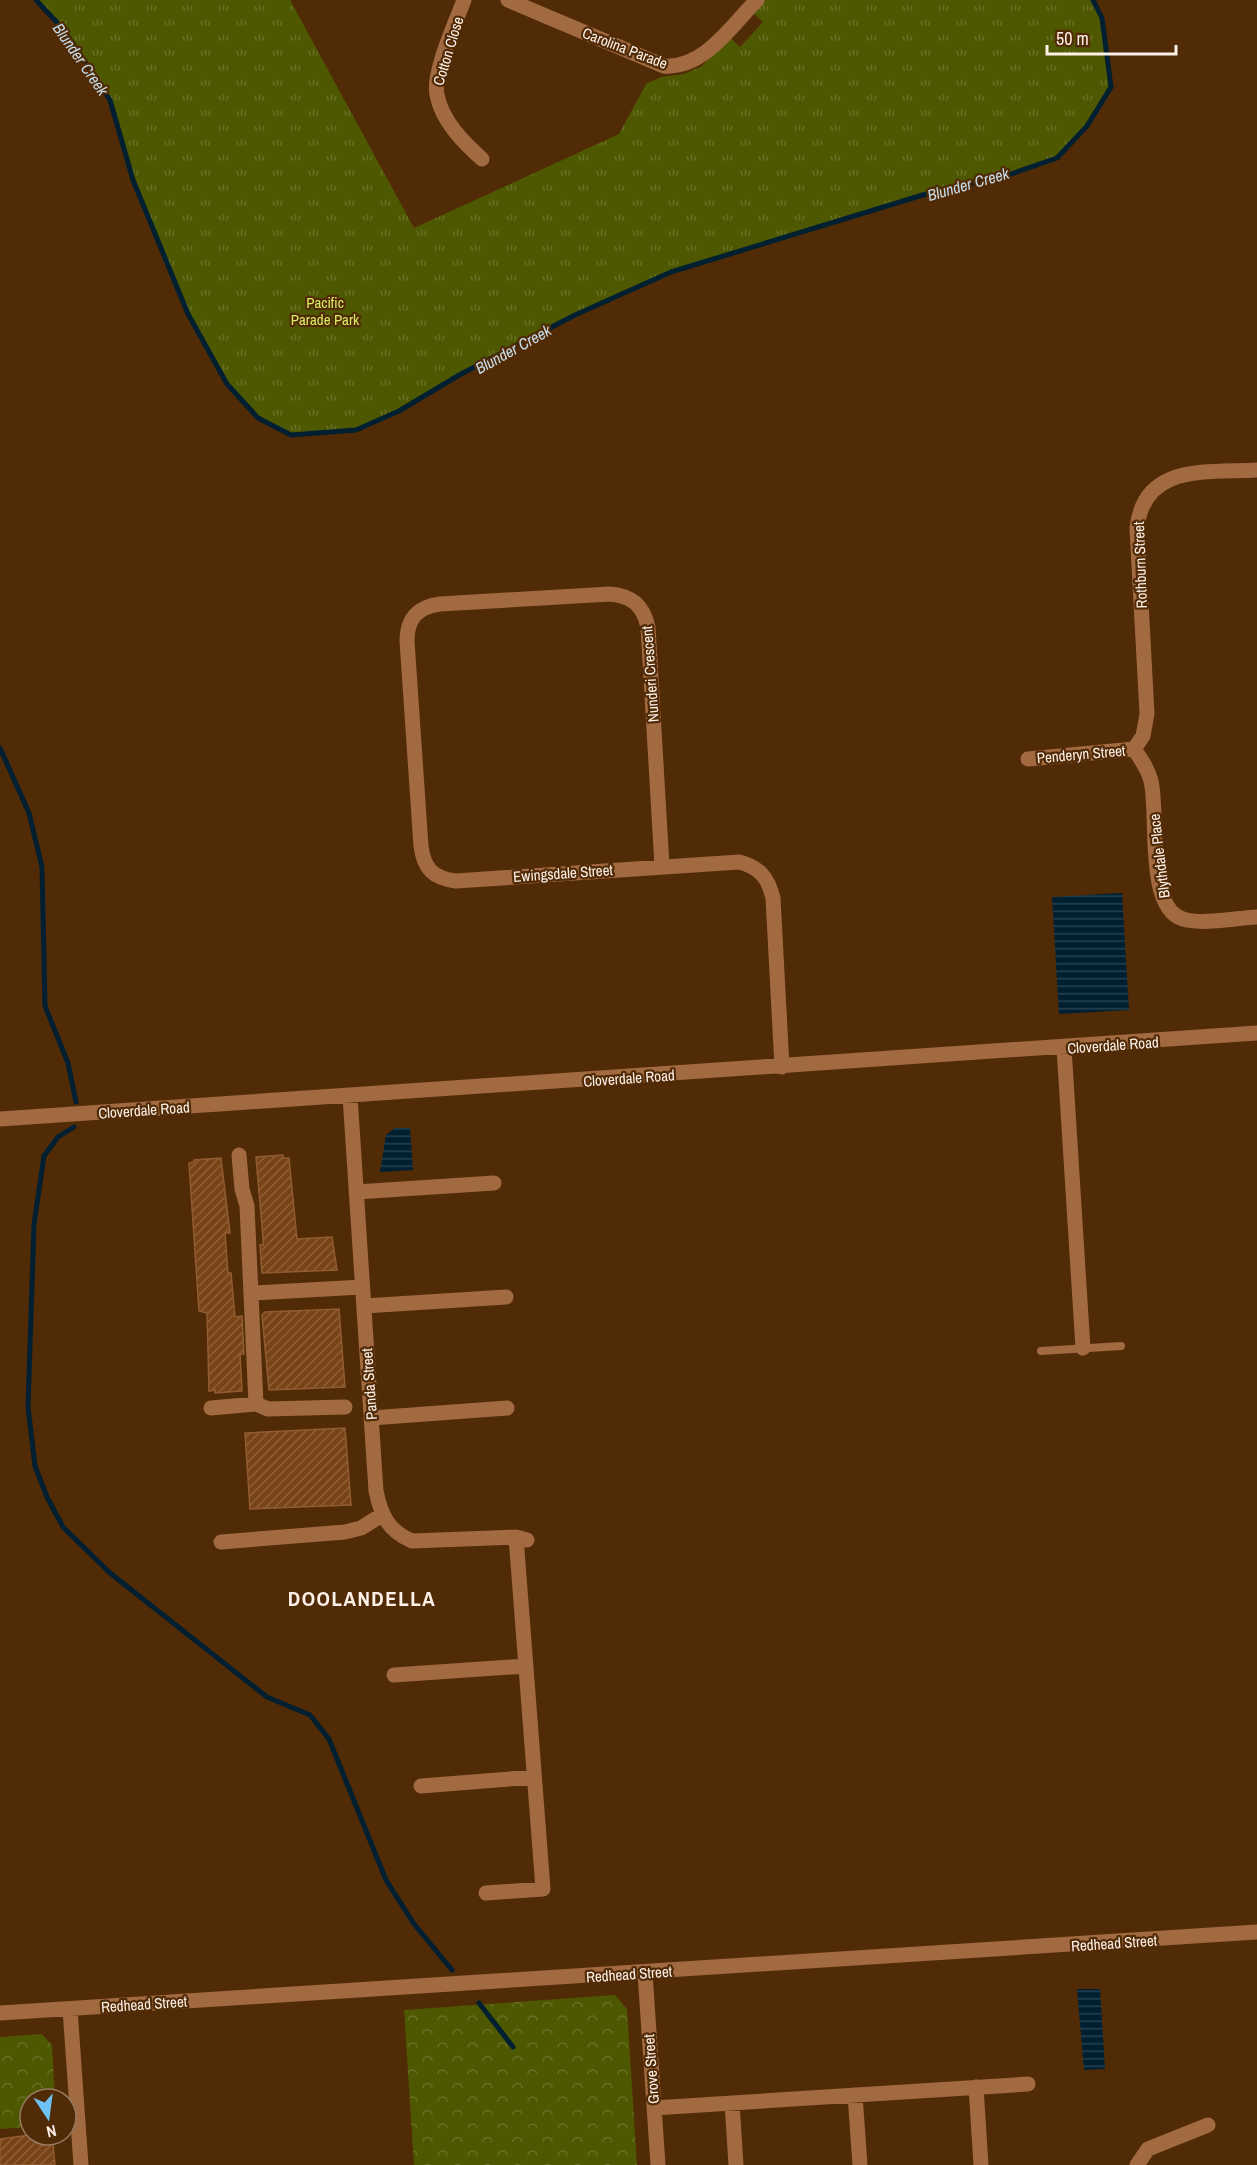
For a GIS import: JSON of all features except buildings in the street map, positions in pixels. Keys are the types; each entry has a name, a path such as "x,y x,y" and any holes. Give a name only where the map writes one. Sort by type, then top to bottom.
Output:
{"street":[{"name":"Cotton Close","path":"464,0 438,74 436,93 443,112 462,141 482,159"},
{"name":"Carolina Parade","path":"508,0 664,66 680,67 699,58 757,0"},
{"name":"Rothburn Street","path":"1134,749 1143,736 1147,714 1137,528 1142,504 1156,486 1176,476 1257,470"},
{"name":"Nunderi Crescent","path":"416,613 424,607 440,604 610,594 623,595 638,603 648,627 662,866"},
{"name":"Ewingsdale Street","path":"416,613 410,622 407,641 421,846 429,871 436,877 456,881 739,862 759,870 770,885 782,1067"},
{"name":"Penderyn Street","path":"1028,759 1134,749"},
{"name":"Blythdale Place","path":"1134,749 1151,782 1159,885 1165,906 1176,916 1190,920 1257,917"},
{"name":"Cloverdale Road","path":"0,1119 1257,1034"},
{"path":"1064,1048 1083,1348"},
{"name":"Panda Street","path":"350,1096 376,1491 382,1515 399,1536 412,1541 522,1539 526,1666"},
{"path":"239,1155 242,1189 247,1206 253,1293 256,1404"},
{"path":"356,1192 494,1183"},
{"path":"253,1293 362,1287"},
{"path":"364,1306 506,1297"},
{"path":"211,1408 256,1404 268,1409 345,1407"},
{"path":"371,1418 507,1408"},
{"path":"221,1542 345,1532 361,1528 382,1515"},
{"path":"394,1675 526,1666 543,1889 486,1893"},
{"path":"421,1786 534,1777"},
{"name":"Redhead Street","path":"0,2013 1257,1932"},
{"name":"Grove Street","path":"645,1973 658,2165"},
{"path":"70,2009 81,2165"},
{"path":"654,2108 1028,2084"},
{"path":"976,2087 981,2165"},
{"path":"855,2095 860,2165"},
{"path":"732,2103 736,2165"},
{"path":"1137,2165 1148,2148 1208,2126"}],"lane":[{"path":"1041,1351 1121,1346"}],"green space":[{"name":"Pacific Parade Park","path":"36,0 290,0 414,228 619,134 646,84 661,77 684,74 702,66 729,37 740,47 763,22 752,12 764,0 1093,0 1102,18 1111,87 1087,126 1057,158 1008,175 926,194 671,272 575,315 461,374 399,411 356,430 291,435 258,418 227,384 188,314 133,180 110,100 64,30"},
{"path":"615,1995 627,2009 637,2165 414,2165 404,2010"},
{"path":"42,2034 52,2045 54,2087 18,2087 18,2128 0,2129 0,2037"}],"water":[{"path":"1122,893 1129,1010 1059,1014 1052,897"},
{"path":"395,1128 410,1128 413,1170 380,1172 386,1135"},
{"path":"1077,1989 1100,1989 1105,2069 1084,2070"}],"waterway":[{"name":"Blunder Creek","path":"36,0 64,30 110,100 133,180 188,314 227,384 258,418 291,435 356,430 399,411 461,374 575,315 671,272 926,194 1008,175 1057,158 1087,126 1111,87 1102,18 1093,0"},
{"path":"0,748 29,813 42,867 45,1006 68,1063 76,1102"},
{"path":"74,1127 58,1137 44,1156 34,1224 28,1407 35,1466 47,1497 63,1527 110,1573 267,1697 310,1715 329,1739 386,1880 414,1924 452,1970"},
{"path":"479,2003 513,2047"}],"district":[{"name":"DOOLANDELLA","path":"362,1598"}]}
